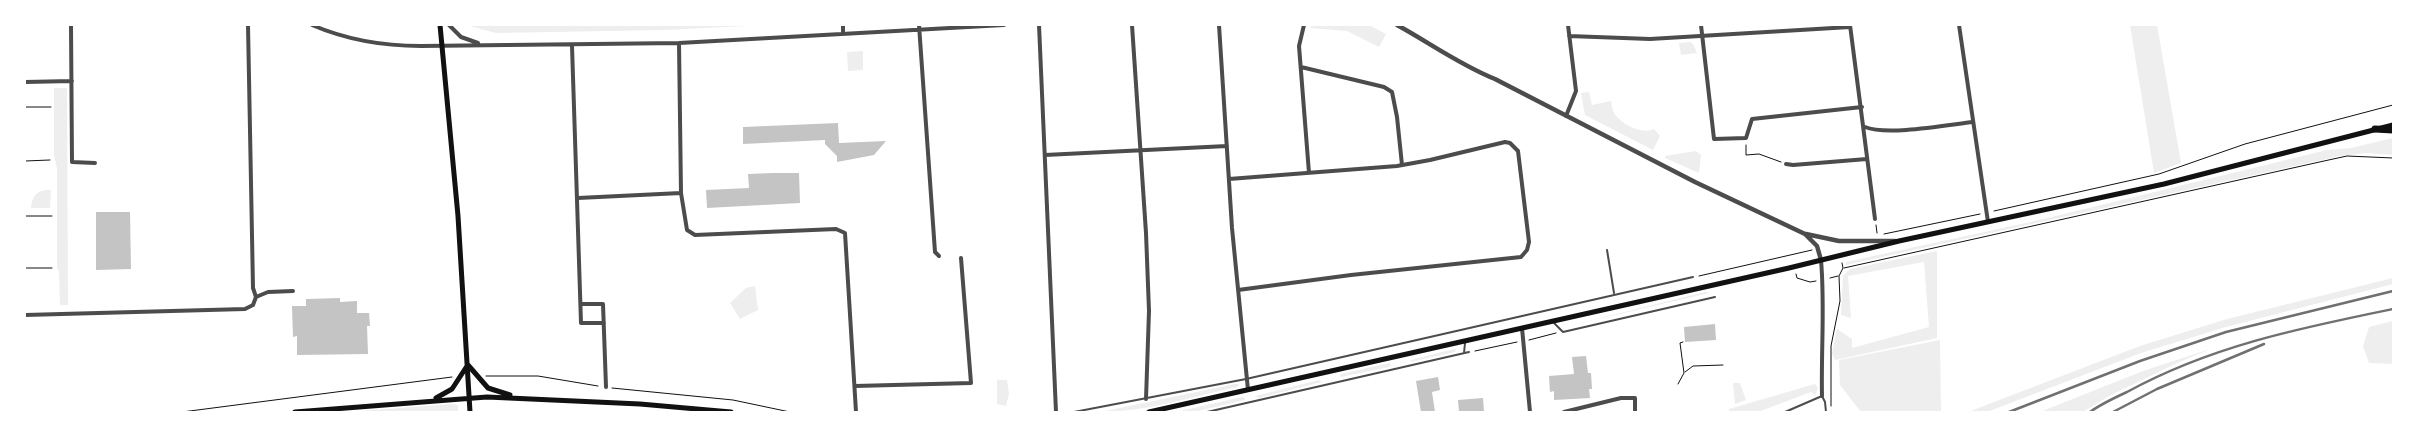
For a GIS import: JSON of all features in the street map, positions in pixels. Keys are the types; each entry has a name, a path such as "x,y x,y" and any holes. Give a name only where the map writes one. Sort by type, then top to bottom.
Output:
{"highway":[{"path":"2376,129 2393,130"}],"main road":[{"path":"440,25 458,216 470,412"},
{"path":"1149,412 1899,241 2127,192 2393,125"},
{"path":"468,365 488,388 517,397"},
{"path":"430,400 452,389 468,365"},
{"path":"295,412 470,397 517,397 640,404 731,412"}],"street":[{"path":"71,25 72,162 95,163"},
{"path":"25,315 245,308 253,305 256,297 253,288 248,25"},
{"path":"312,25 345,38 378,44 443,46 679,44 1004,25"},
{"path":"449,25 461,38 485,45"},
{"path":"843,25 843,34"},
{"path":"919,25 935,252 939,256"},
{"path":"1039,25 1056,412"},
{"path":"1132,25 1140,150 1143,168 1148,292 1146,400"},
{"path":"1219,25 1229,179 1248,390"},
{"path":"1304,25 1299,46 1309,173"},
{"path":"1397,25 1421,38 1436,50 1805,234 1839,241 1899,241"},
{"path":"1566,116 1576,90 1568,25"},
{"path":"1701,25 1714,139 1746,138 1752,119 1862,107"},
{"path":"1959,25 1988,222"},
{"path":"1569,36 1644,39 1850,26 1865,127 1875,219"},
{"path":"679,44 681,192 687,230 695,235 836,230 845,234 856,412"},
{"path":"572,46 581,323 604,323"},
{"path":"1301,67 1390,90 1398,116 1402,165"},
{"path":"25,82 72,81"},
{"path":"1865,127 1873,130 1898,129 1973,122"},
{"path":"1229,179 1402,165 1504,142 1510,143 1518,151 1529,242 1528,250 1521,256 1238,290"},
{"path":"1045,156 1227,146"},
{"path":"1786,164 1867,159"},
{"path":"578,198 681,192"},
{"path":"1805,234 1817,246 1821,260 1823,294 1821,337 1822,396"},
{"path":"855,386 971,383 961,258"},
{"path":"256,297 268,292 293,290"},
{"path":"581,304 603,304 606,387"},
{"path":"1522,328 1530,412"},
{"path":"1564,412 1621,398 1635,398 1635,412"}],"lane":[{"path":"1607,250 1614,294"},
{"path":"1074,412 1146,400 1246,379 1694,277"},
{"path":"1553,321 1563,332 1715,297"},
{"path":"1464,353 1465,341"},
{"path":"1207,412 1469,352"},
{"path":"1785,412 1822,396 1826,412"}],"path":[{"path":"1875,219 1877,235 1986,213 2159,174 2245,144 2393,104"},
{"path":"25,108 51,107"},
{"path":"1746,138 1746,155 1759,154 1786,164"},
{"path":"1832,412 1831,346 1840,301 1839,276 1843,268 2332,159 2368,156 2393,158"},
{"path":"25,160 50,160"},
{"path":"25,216 52,216"},
{"path":"1694,277 1792,255"},
{"path":"25,268 52,268"},
{"path":"1683,342 1680,343 1684,372"},
{"path":"1678,384 1684,372 1693,366 1723,365"},
{"path":"491,376 538,376 571,383 734,400 790,412"},
{"path":"182,412 446,378"}],"shaded area":[{"path":"466,25 768,25 663,30 496,33"},
{"path":"1311,25 1369,25 1386,34 1379,47 1347,31 1310,28"},
{"path":"2130,25 2157,25 2181,163 2154,173"},
{"path":"1690,42 1697,53 1681,55 1679,43"},
{"path":"863,51 863,70 848,71 847,52"},
{"path":"54,88 67,88 68,305 60,305 59,271 57,268 57,168 54,155"},
{"path":"1589,92 1592,105 1611,101 1614,113 1621,121 1643,131 1654,129 1660,136 1653,150 1585,115 1581,93"},
{"path":"2393,138 2393,155 2366,153 2340,156 1846,265 1846,262 2035,221 2327,150 2351,148"},
{"path":"1696,151 1701,155 1699,173 1665,158 1665,156"},
{"path":"51,190 50,208 31,208 36,194"},
{"path":"1937,251 1937,338 1835,360 1832,353 1837,329 1852,339 1852,348 1929,327 1924,262 1848,276 1851,318 1841,315 1843,276 1850,269"},
{"path":"2393,278 2393,284 2226,327 2141,353 1987,412 1968,412 2140,346 2227,319"},
{"path":"755,286 758,310 740,319 730,303 746,288"},
{"path":"1705,292 1709,293 1564,327"},
{"path":"2393,321 2393,364 2369,363 2363,346 2369,327"},
{"path":"1940,340 1941,412 1861,412 1840,385 1839,360"},
{"path":"2213,348 2109,396 2083,412 2040,412 2143,371"},
{"path":"1456,350 1455,352 1410,362 1411,360"},
{"path":"1391,364 1390,367 1340,377 1341,374"},
{"path":"997,380 1007,380 1009,394 1006,406 997,404"},
{"path":"1319,380 1322,382 1259,398 1255,396"},
{"path":"1733,383 1740,383 1746,400 1735,404"},
{"path":"1239,384 1237,387 1168,403 1134,410 1100,412"},
{"path":"1815,384 1818,388 1815,396 1811,392 1758,412 1729,412 1729,409"},
{"path":"1242,397 1245,400 1194,412 1176,412"},
{"path":"458,405 458,412 347,412"}],"building":[{"path":"838,123 839,143 886,141 874,155 837,162 837,156 825,144 825,140 743,144 743,127"},
{"path":"799,173 800,203 707,208 706,190 749,188 748,174"},
{"path":"96,212 130,212 131,269 96,270"},
{"path":"340,298 340,302 357,301 357,313 369,313 370,326 367,326 368,354 297,355 297,336 293,337 292,306 306,306 306,299"},
{"path":"1715,324 1716,340 1685,342 1684,327"},
{"path":"1586,356 1588,373 1591,373 1592,389 1589,389 1590,398 1554,400 1554,391 1550,392 1549,376 1574,374 1572,357"},
{"path":"1438,377 1440,390 1432,392 1435,412 1421,412 1416,381"},
{"path":"1483,398 1484,412 1459,412 1458,400"}],"railway":[{"path":"2009,412 2140,361 2226,332 2393,291"},
{"path":"2090,412 2108,401 2191,362 2290,331 2393,309"},
{"path":"2113,412 2157,389 2264,344"}]}
